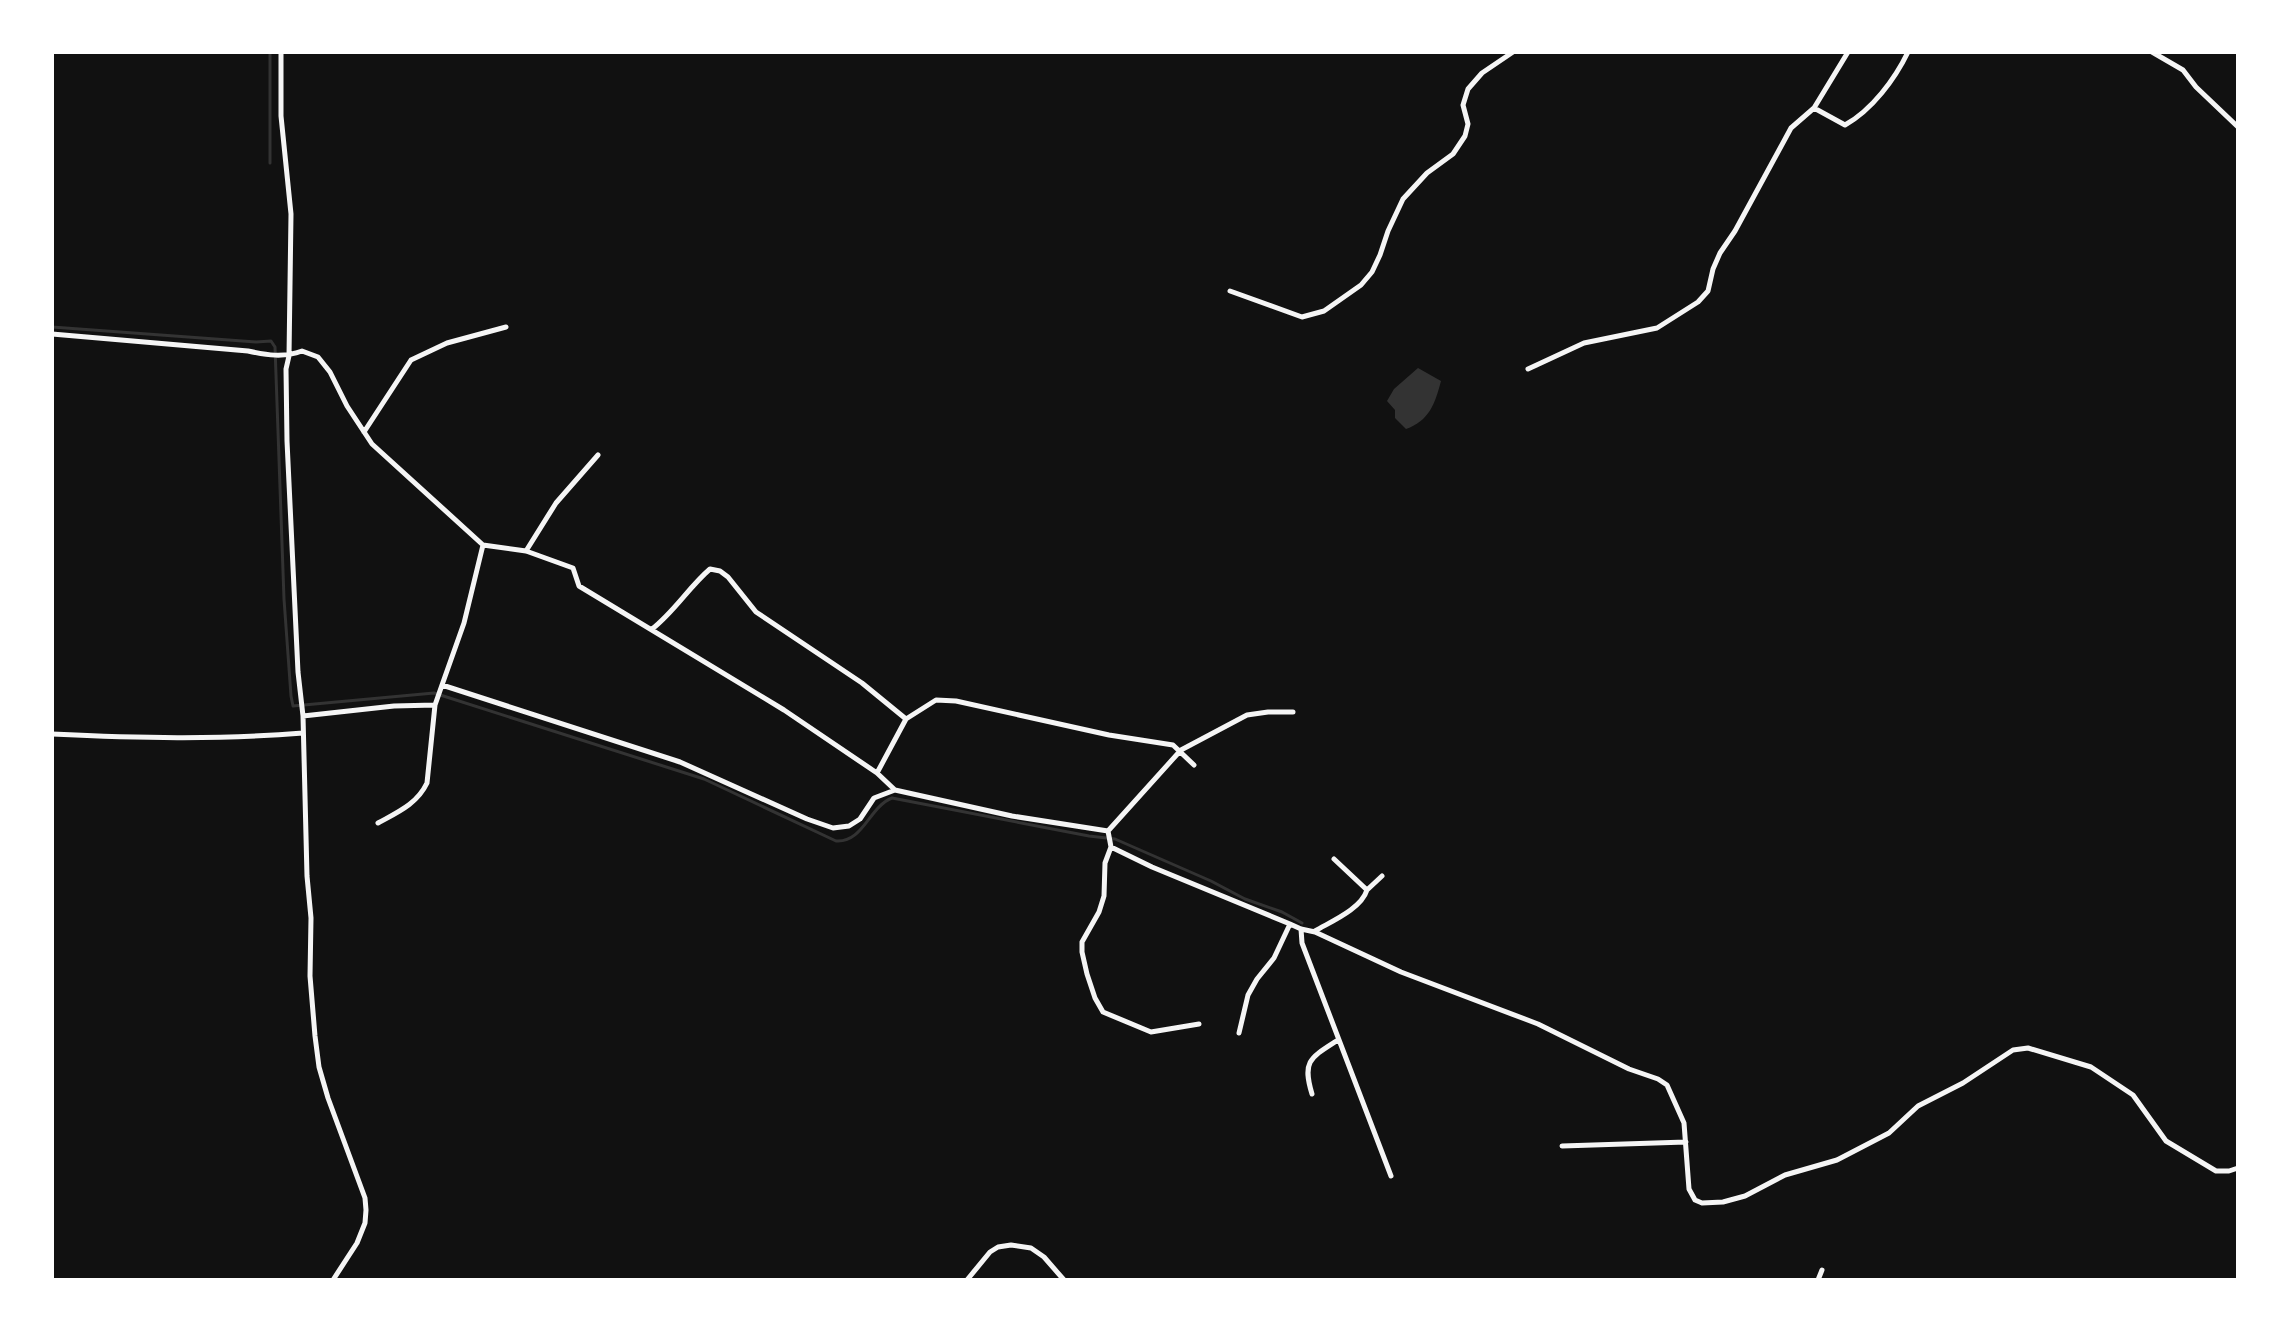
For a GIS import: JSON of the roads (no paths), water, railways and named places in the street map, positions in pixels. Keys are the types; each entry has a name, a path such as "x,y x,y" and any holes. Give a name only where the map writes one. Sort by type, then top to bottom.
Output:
{"street":[{"path":"281,52 281,116 291,214 287,441 303,714 311,918 310,976 317,1051 328,1098 365,1198 366,1210 365,1223 357,1243 333,1280"},
{"path":"1230,291 1302,317 1324,311 1361,285 1372,272 1403,199 1427,173 1453,154 1465,136 1468,124 1463,105 1468,89 1482,73 1513,52"},
{"path":"1528,369 1584,343 1657,328 1698,302 1708,291 1720,253 1791,128 1814,108 1848,52"},
{"path":"1814,108 1845,125 1872,103 1901,67 1908,52"},
{"path":"2152,52 2183,70 2196,87 2238,127"},
{"path":"364,432 411,360 447,343 506,327"},
{"path":"52,334 280,356 302,351 318,357 372,444 483,545 526,551 573,568 579,586 784,710 877,773 895,790 1012,816 1108,832"},
{"path":"526,551 556,503 598,455"},
{"path":"378,823 412,804 427,783 436,702 464,623 483,545"},
{"path":"652,629 701,576 710,569 720,571 756,612 862,683 906,719"},
{"path":"442,688 680,762 833,828 849,826 860,819 874,798 895,790"},
{"path":"877,773 906,719 936,700 956,701 1109,735 1173,745 1194,765"},
{"path":"303,714 436,702"},
{"path":"1108,832 1181,750 1247,715 1293,712"},
{"path":"52,734 176,739 303,733"},
{"path":"1108,832 1111,845 1105,863 1104,896 1082,942 1095,998 1103,1012 1151,1032 1199,1024"},
{"path":"1111,845 1152,867 1315,932 1401,972 1538,1024 1629,1069 1658,1079 1667,1085 1684,1123 1689,1189 1695,1200 1702,1203 1745,1196 1785,1175 1837,1160 1889,1133 1918,1106 1963,1083 2013,1050 2028,1048 2091,1067 2133,1095 2166,1141 2216,1171 2238,1168"},
{"path":"1334,859 1367,890"},
{"path":"1315,932 1360,902 1367,890 1382,876"},
{"path":"1239,1033 1248,995 1274,958 1290,924"},
{"path":"1301,929 1302,943 1391,1176"},
{"path":"1312,1094 1307,1077 1309,1063 1320,1051 1338,1040"},
{"path":"1562,1146 1686,1142"},
{"path":"967,1280 990,1252 1011,1245 1031,1248 1044,1257 1064,1280"},
{"path":"1818,1280 1822,1270"}],"waterway":[{"path":"270,52 270,163"},
{"path":"52,327 271,341 275,347 284,599 293,706 434,693 704,779 836,841 845,840 860,831 877,809 892,798 1115,839 1302,923"}]}
